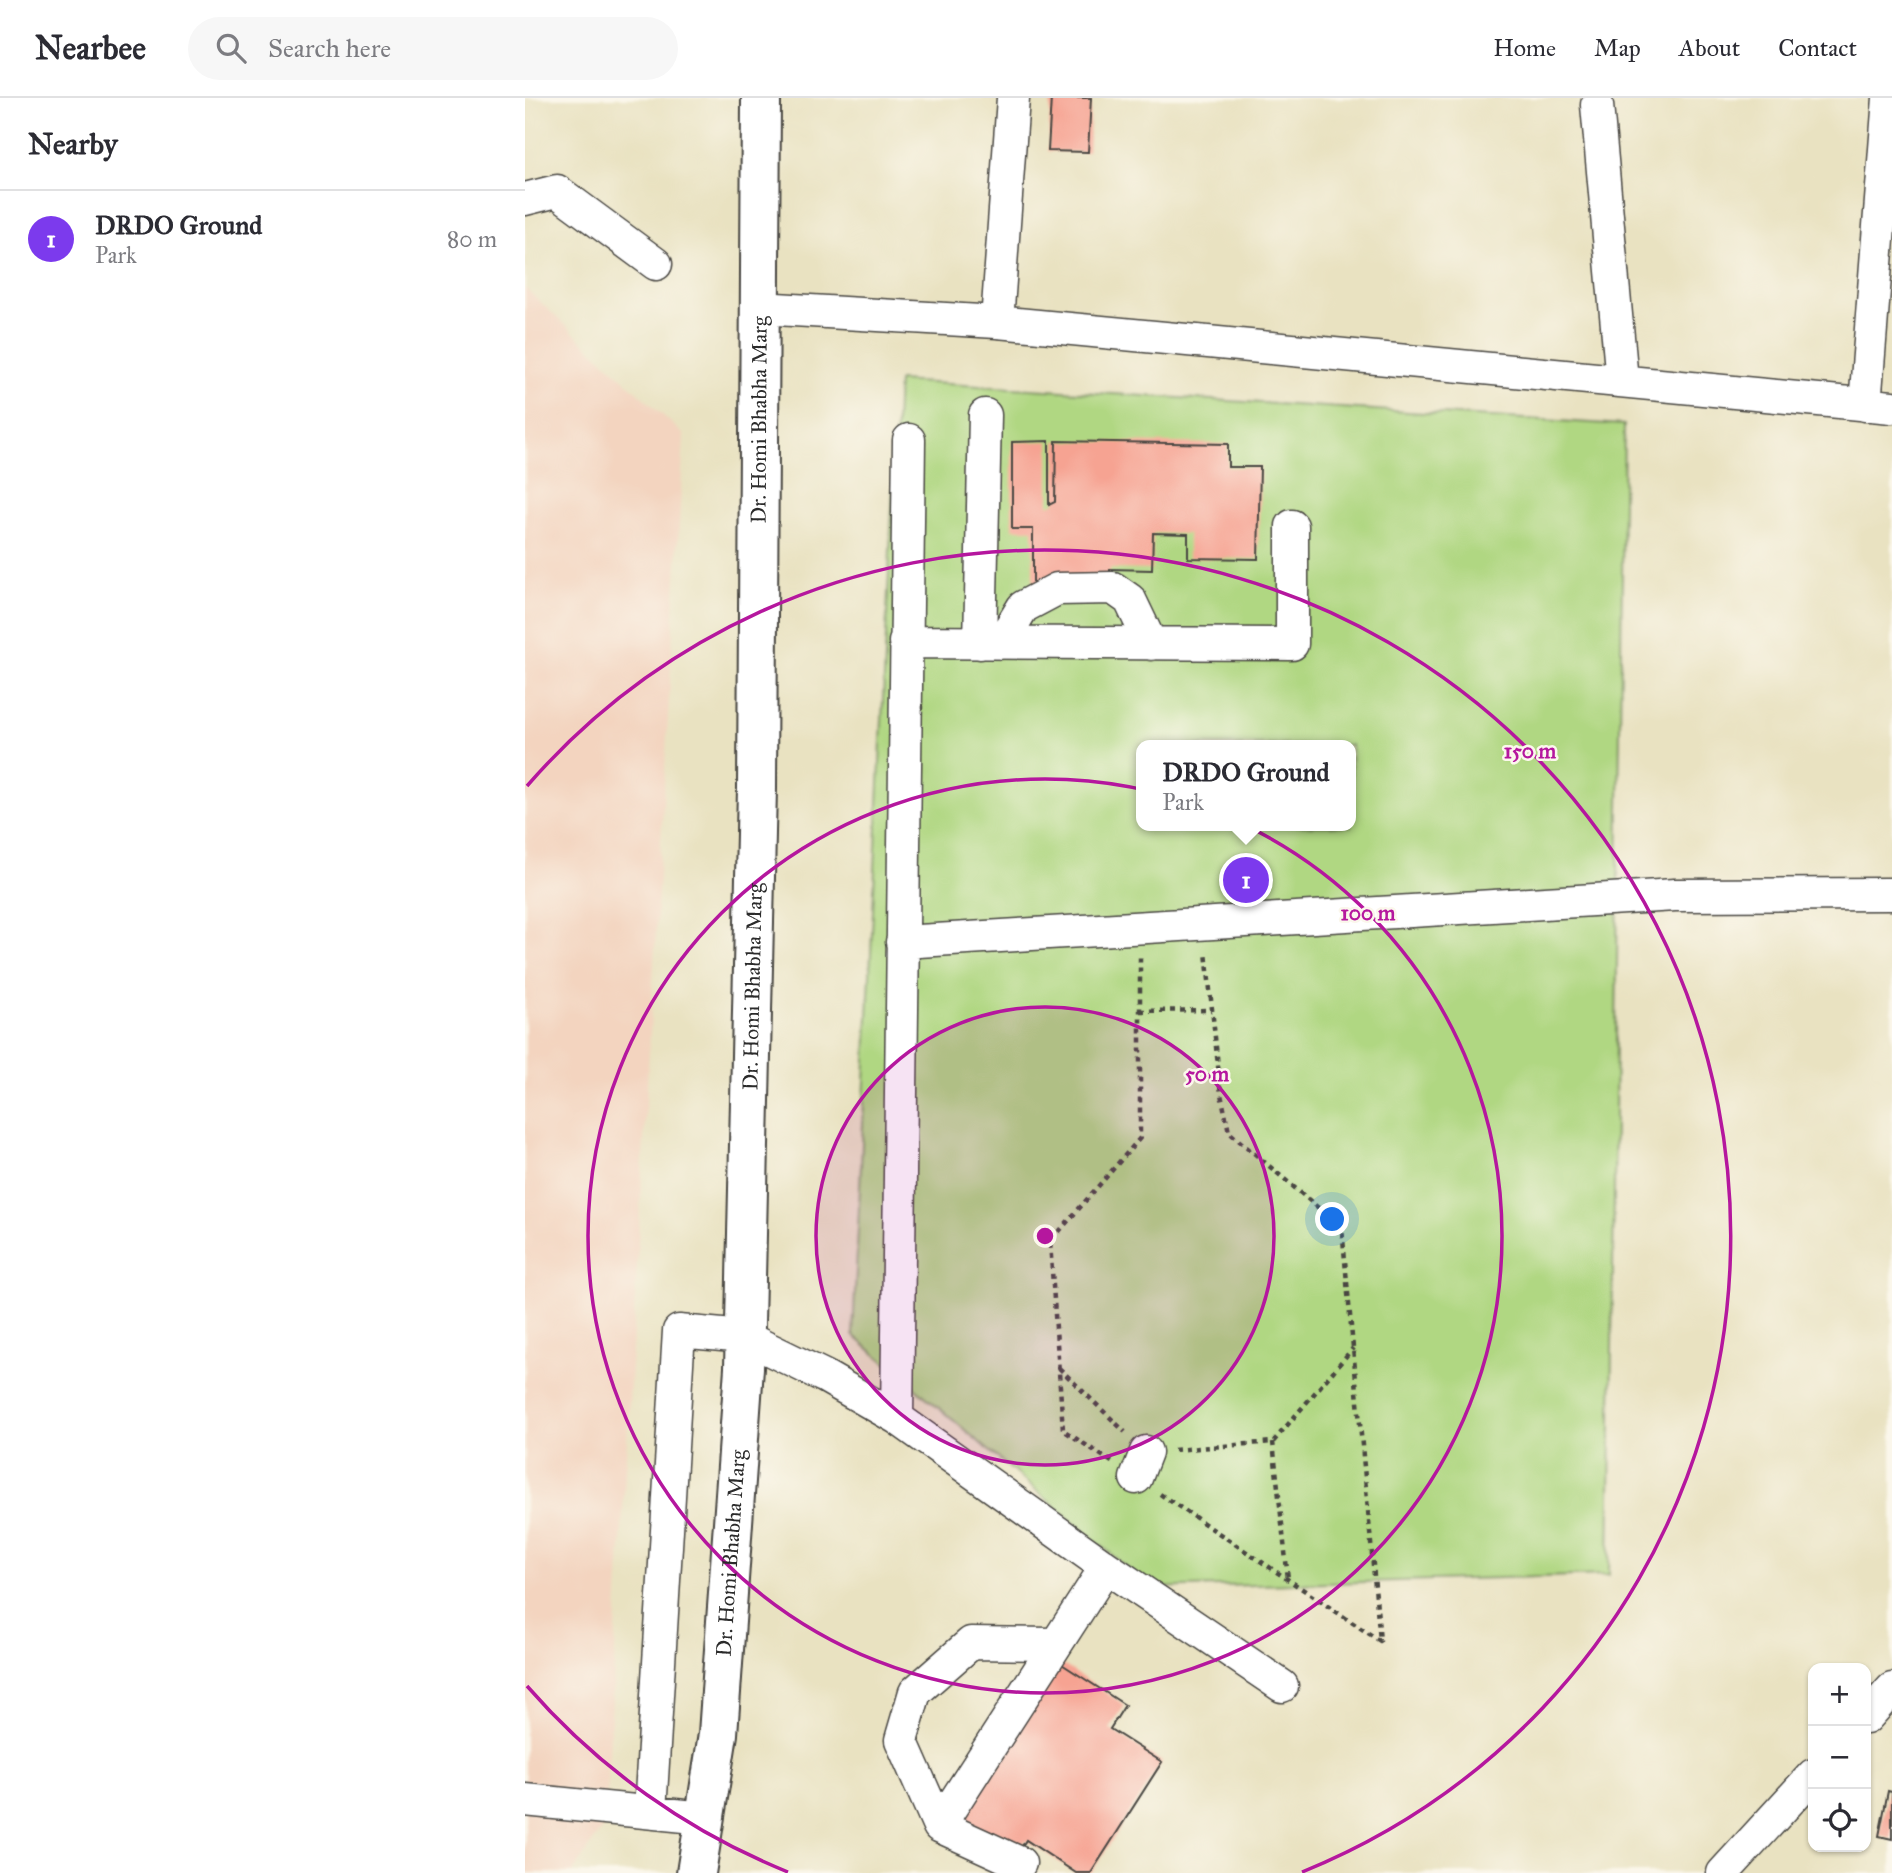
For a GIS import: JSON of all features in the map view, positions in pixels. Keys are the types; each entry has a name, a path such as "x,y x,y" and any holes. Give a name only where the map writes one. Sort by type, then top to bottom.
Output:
{"main road":[{"name":"Dr. Homi Bhabha Marg","path":"696,1873 718,1734 732,1562 744,1337 757,788 761,98"}],"street":[{"path":"997,322 1013,98"},
{"path":"759,309 997,322 1878,406 1889,98"},
{"path":"1597,105 1622,381"},
{"path":"525,199 557,191 656,264"},
{"path":"985,415 991,643"},
{"path":"897,1418 909,440"},
{"path":"905,642 1292,644 1292,526"},
{"path":"991,643 1023,607 1057,589 1112,588 1130,600 1151,644"},
{"path":"902,942 1675,895 1892,894"},
{"path":"650,1812 679,1331 744,1337 824,1376 897,1418 1106,1567 1282,1686"},
{"path":"939,1826 1106,1567"},
{"path":"1020,1863 939,1826 901,1740 915,1692 971,1643 1056,1644"},
{"path":"1871,1712 1892,1689"},
{"path":"1723,1873 1808,1780"},
{"path":"525,1800 705,1818"}],"path":[{"path":"1059,1368 1141,1465 1288,1579 1380,1641 1342,1228 1229,1132 1221,1094 1203,923"},
{"path":"1140,927 1140,1138 1049,1242 1063,1430 1141,1465 1273,1442 1353,1348"},
{"path":"1140,1011 1212,1010"},
{"path":"1273,1442 1288,1579"}],"shaded area":[{"path":"525,288 684,435 605,1824 572,1873 525,1873"}],"green space":[{"path":"898,381 1624,425 1609,1575 1151,1588 853,1335"}],"building":[{"path":"1051,98 1091,98 1088,152 1048,151"},
{"path":"1049,441 1049,505 1055,502 1056,441 1228,444 1228,467 1260,467 1258,559 1188,558 1188,534 1153,533 1152,570 1110,569 1110,585 1033,585 1033,529 1012,529 1012,442"},
{"path":"1054,1659 1125,1705 1110,1729 1162,1762 1091,1873 1076,1873 1026,1840 1017,1854 954,1813"},
{"path":"1888,1791 1892,1792 1892,1839 1879,1836"}],"place":[{"name":"DRDO Ground","path":"1246,880"}]}
